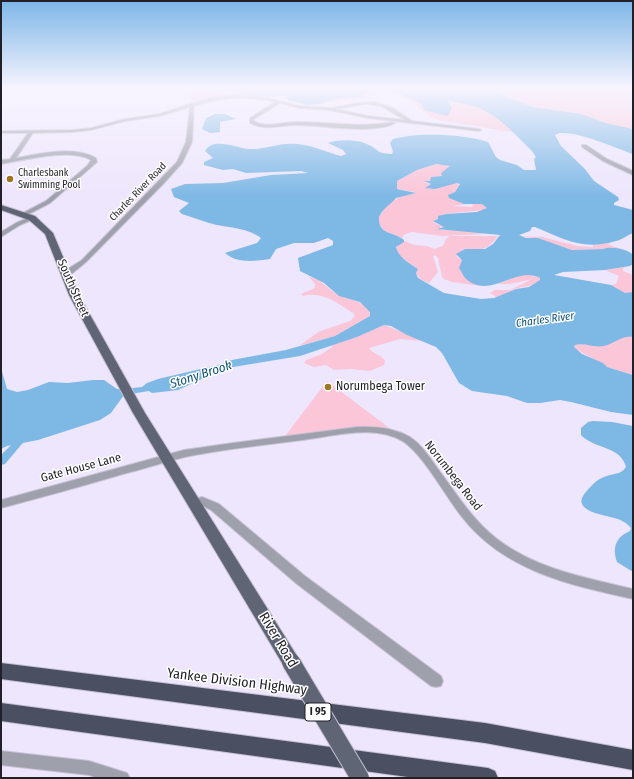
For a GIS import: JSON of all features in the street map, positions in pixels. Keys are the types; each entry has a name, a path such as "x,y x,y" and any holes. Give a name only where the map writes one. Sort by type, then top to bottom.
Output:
{"highway":[{"name":"Yankee Division Highway","path":"1,671 485,733 549,743 633,760"},
{"path":"1,712 488,778"}],"main road":[{"name":"South Street","path":"1,207 28,216 44,227 49,233 74,295 127,391"},
{"name":"River Road","path":"127,391 196,503 360,778"}],"street":[{"path":"1,132 92,130 111,124"},
{"name":"Charles River Road","path":"66,274 84,261 165,179 178,163 188,142 190,124"},
{"path":"257,124 261,126 281,124"},
{"path":"319,124 361,127 384,124"},
{"path":"431,124 479,130"},
{"path":"11,161 32,132"},
{"path":"584,146 615,165 633,172"},
{"path":"1,162 78,154 88,155 94,159 90,167 48,202 18,224 1,234"},
{"name":"Norumbega Road","path":"168,459 220,448 357,430 379,430 390,432 408,441 416,448 477,527 489,540 502,549 528,563 565,576 633,594"},
{"name":"Gate House Lane","path":"1,504 64,485 168,459"},
{"path":"196,503 202,501 215,507 294,574 436,681"},
{"path":"1,758 89,768 122,778"}],"shaded area":[{"path":"465,124 506,124 513,131 510,132"},
{"path":"612,124 633,124 633,129"},
{"path":"436,164 451,166 441,173 442,176 431,177 430,181 426,181 425,183 431,184 429,189 457,183 459,186 455,192 449,195 449,198 466,204 452,206 472,207 473,205 471,204 482,204 487,207 485,210 444,214 433,222 444,227 440,227 442,230 458,230 485,234 442,236 412,232 405,234 402,238 386,232 380,226 379,217 389,204 398,198 408,194 414,194 415,192 397,189 397,181 417,170"},
{"path":"450,236 498,236 487,247 475,250 464,249 456,256 462,260 461,265 465,276 471,282 480,286 452,282 444,279 442,277 438,258 435,255 433,256 438,272 429,283 420,279 416,273 418,269 404,259 397,250 397,246 405,241 414,245 427,246 434,249 443,246 446,239"},
{"path":"520,236 542,237 578,246 593,247 593,245 608,243 612,246 628,251 607,248 572,250 540,239"},
{"path":"625,267 623,271 633,275 633,292 629,293 624,293 611,285 616,284 619,276 605,270"},
{"path":"520,275 532,275 540,278 540,280 533,285 516,289 496,297 490,293 495,290 510,290 532,279 510,284 498,284"},
{"path":"309,277 323,283 336,294 364,305 370,311 370,316 335,336 299,346 318,332 350,321 355,316 353,313 330,299 317,295 303,296 301,294 315,288 315,284"},
{"path":"384,325 425,341 400,339 369,348 372,352 385,361 384,365 370,371 351,369 334,370 326,365 314,367 304,363 306,360 322,354 333,346 329,345 357,337"},
{"path":"622,337 633,337 633,375 607,367 574,348 575,345 611,342"},
{"path":"327,381 400,436 379,430 282,440"}],"water":[{"path":"204,124 220,124 220,132 210,133 202,129"},
{"path":"504,124 612,124 633,129 633,154 605,143 570,133 555,135 561,146 585,169 594,181 618,197 619,200 614,203 614,205 633,210 633,233 618,240 594,245 574,242 555,236 535,227 532,227 530,231 519,235 526,238 538,238 572,250 614,248 627,251 633,255 633,264 630,266 605,270 563,272 554,275 611,285 625,293 633,292 633,337 621,338 604,346 579,344 575,345 574,347 582,354 603,363 607,367 633,375 633,415 611,412 560,400 527,403 507,396 472,391 459,383 442,353 436,347 407,335 391,326 384,325 357,337 300,356 233,367 219,371 178,390 152,393 149,391 124,395 111,413 100,420 38,440 7,446 1,449 1,368 7,389 17,392 28,390 49,382 68,383 93,380 104,380 117,389 142,387 147,383 158,379 222,364 232,360 286,350 335,336 370,316 370,312 360,302 339,296 324,283 300,271 298,258 333,245 333,241 328,238 314,243 294,243 276,249 270,259 246,261 235,259 225,253 257,243 261,238 255,234 236,228 209,223 182,214 179,211 189,203 174,197 171,189 185,184 223,183 271,175 308,173 301,171 246,173 233,169 223,170 204,165 204,162 213,158 205,151 213,144 225,144 254,149 284,144 297,144 314,147 341,156 346,154 343,150 328,143 348,140 360,142 373,147 380,152 392,154 393,151 390,143 393,139 414,135 467,137 488,142 496,157 500,160 517,165 524,170 536,170 534,159 536,157 532,151","holes":["436,164 450,166 441,173 442,176 431,177 430,181 424,181 431,184 425,188 435,189 457,183 460,184 455,192 448,195 449,198 464,204 482,204 487,208 477,212 438,216 438,219 433,221 444,227 437,229 500,235 493,244 485,249 465,249 456,254 462,260 459,268 465,278 475,284 485,286 513,278 531,275 540,278 540,280 529,287 516,289 494,298 481,299 444,293 418,278 416,273 418,269 405,260 397,251 396,247 404,242 404,240 384,230 379,223 379,217 396,198 416,193 397,189 397,181 417,170"]},
{"path":"588,422 612,422 633,426 633,572 617,562 615,552 618,539 630,531 631,528 618,519 592,512 582,505 582,499 585,493 598,480 616,474 624,470 626,467 619,455 586,440 581,435 581,428"}],"waterway":[{"path":"1,461 18,443"}],"place":[{"name":"Charlesbank Swimming Pool","path":"10,179"},
{"name":"Norumbega Tower","path":"328,387"}],"water label":[{"name":"Charles River","path":"545,320"},
{"name":"Stony Brook","path":"201,375"}]}
